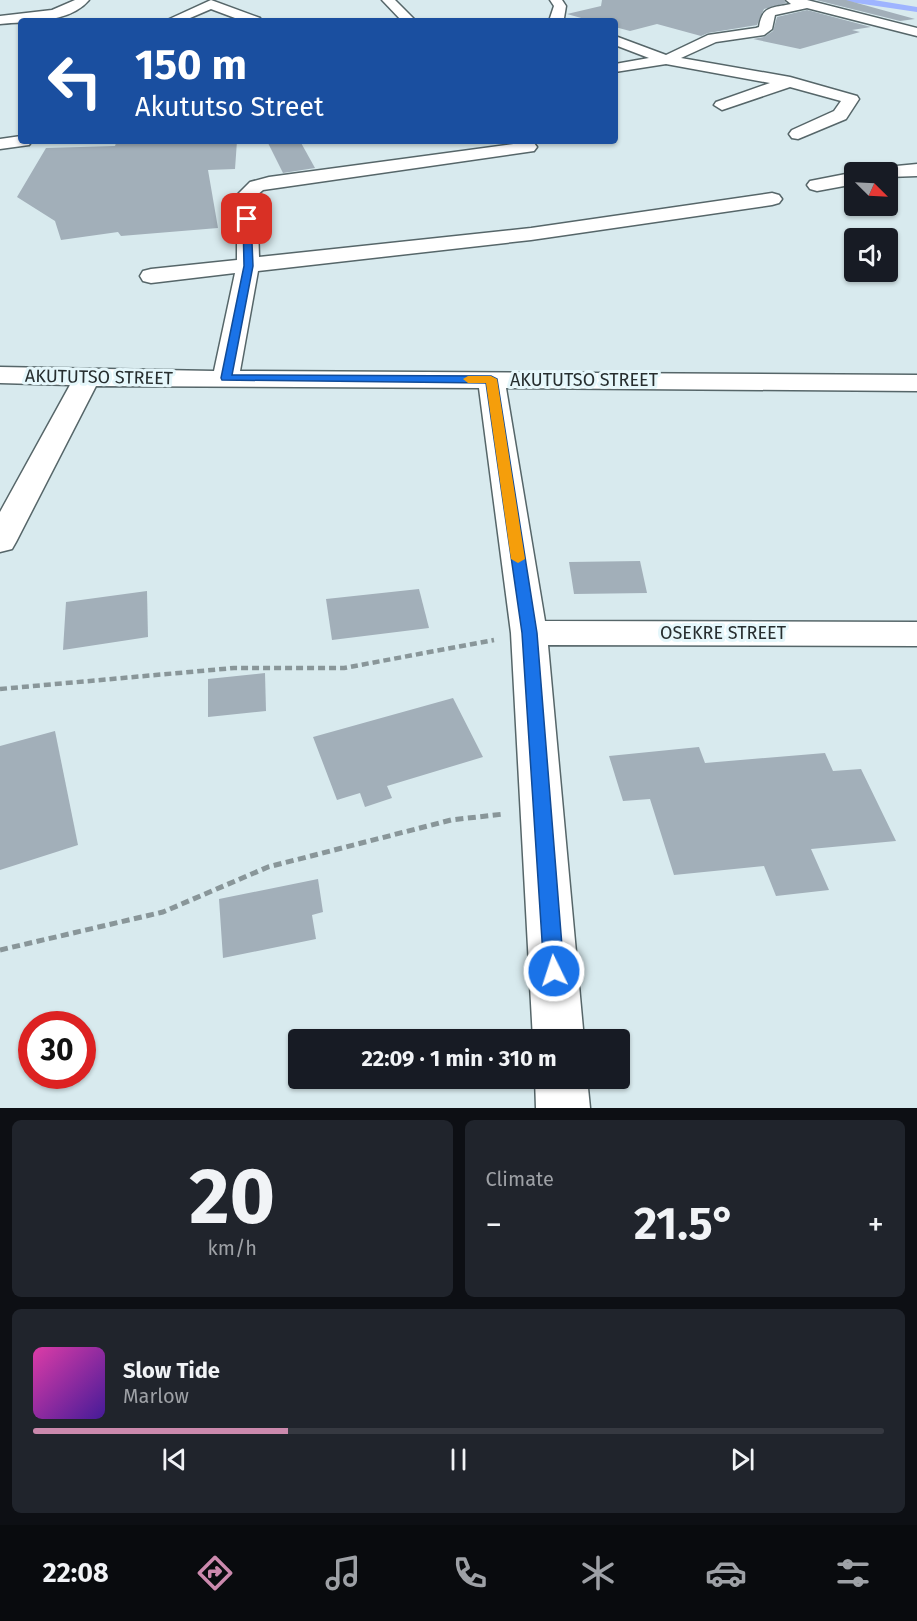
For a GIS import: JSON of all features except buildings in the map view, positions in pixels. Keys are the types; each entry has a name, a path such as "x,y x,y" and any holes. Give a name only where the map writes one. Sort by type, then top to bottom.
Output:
{"street":[{"path":"0,20 64,12 74,8 83,0"},
{"path":"388,0 406,18"},
{"path":"556,0 560,6 556,18"},
{"path":"792,0 917,32"},
{"path":"178,18 210,2 248,18"},
{"path":"618,68 666,60 713,38 759,32 765,29 767,16 771,12 807,4"},
{"path":"618,41 666,60 790,82 848,96 851,99 840,115 798,134"},
{"path":"722,105 790,82"},
{"path":"0,144 18,142"},
{"path":"226,378 248,266 247,195 250,190 259,184 528,147"},
{"path":"898,171 917,170"},
{"path":"817,185 844,180"},
{"path":"151,276 531,234 772,199"},
{"name":"AKUTUTSO STREET","path":"0,375 87,378 917,383"},
{"path":"0,542 87,378"},
{"path":"491,379 529,633 544,810 558,1029"},
{"name":"OSEKRE STREET","path":"529,633 917,634"},
{"path":"562,1089 563,1108"}],"path":[{"path":"0,689 234,668 344,668 529,633"},
{"path":"0,950 163,912 268,867 451,820 544,810"}],"water":[{"path":"836,0 874,0 917,7 917,12"}],"slow traffic":[{"path":"468,379 491,379 518,559"}],"route":[{"path":"247,219 248,266 226,378 491,379 529,633 544,810 554,971"}]}
